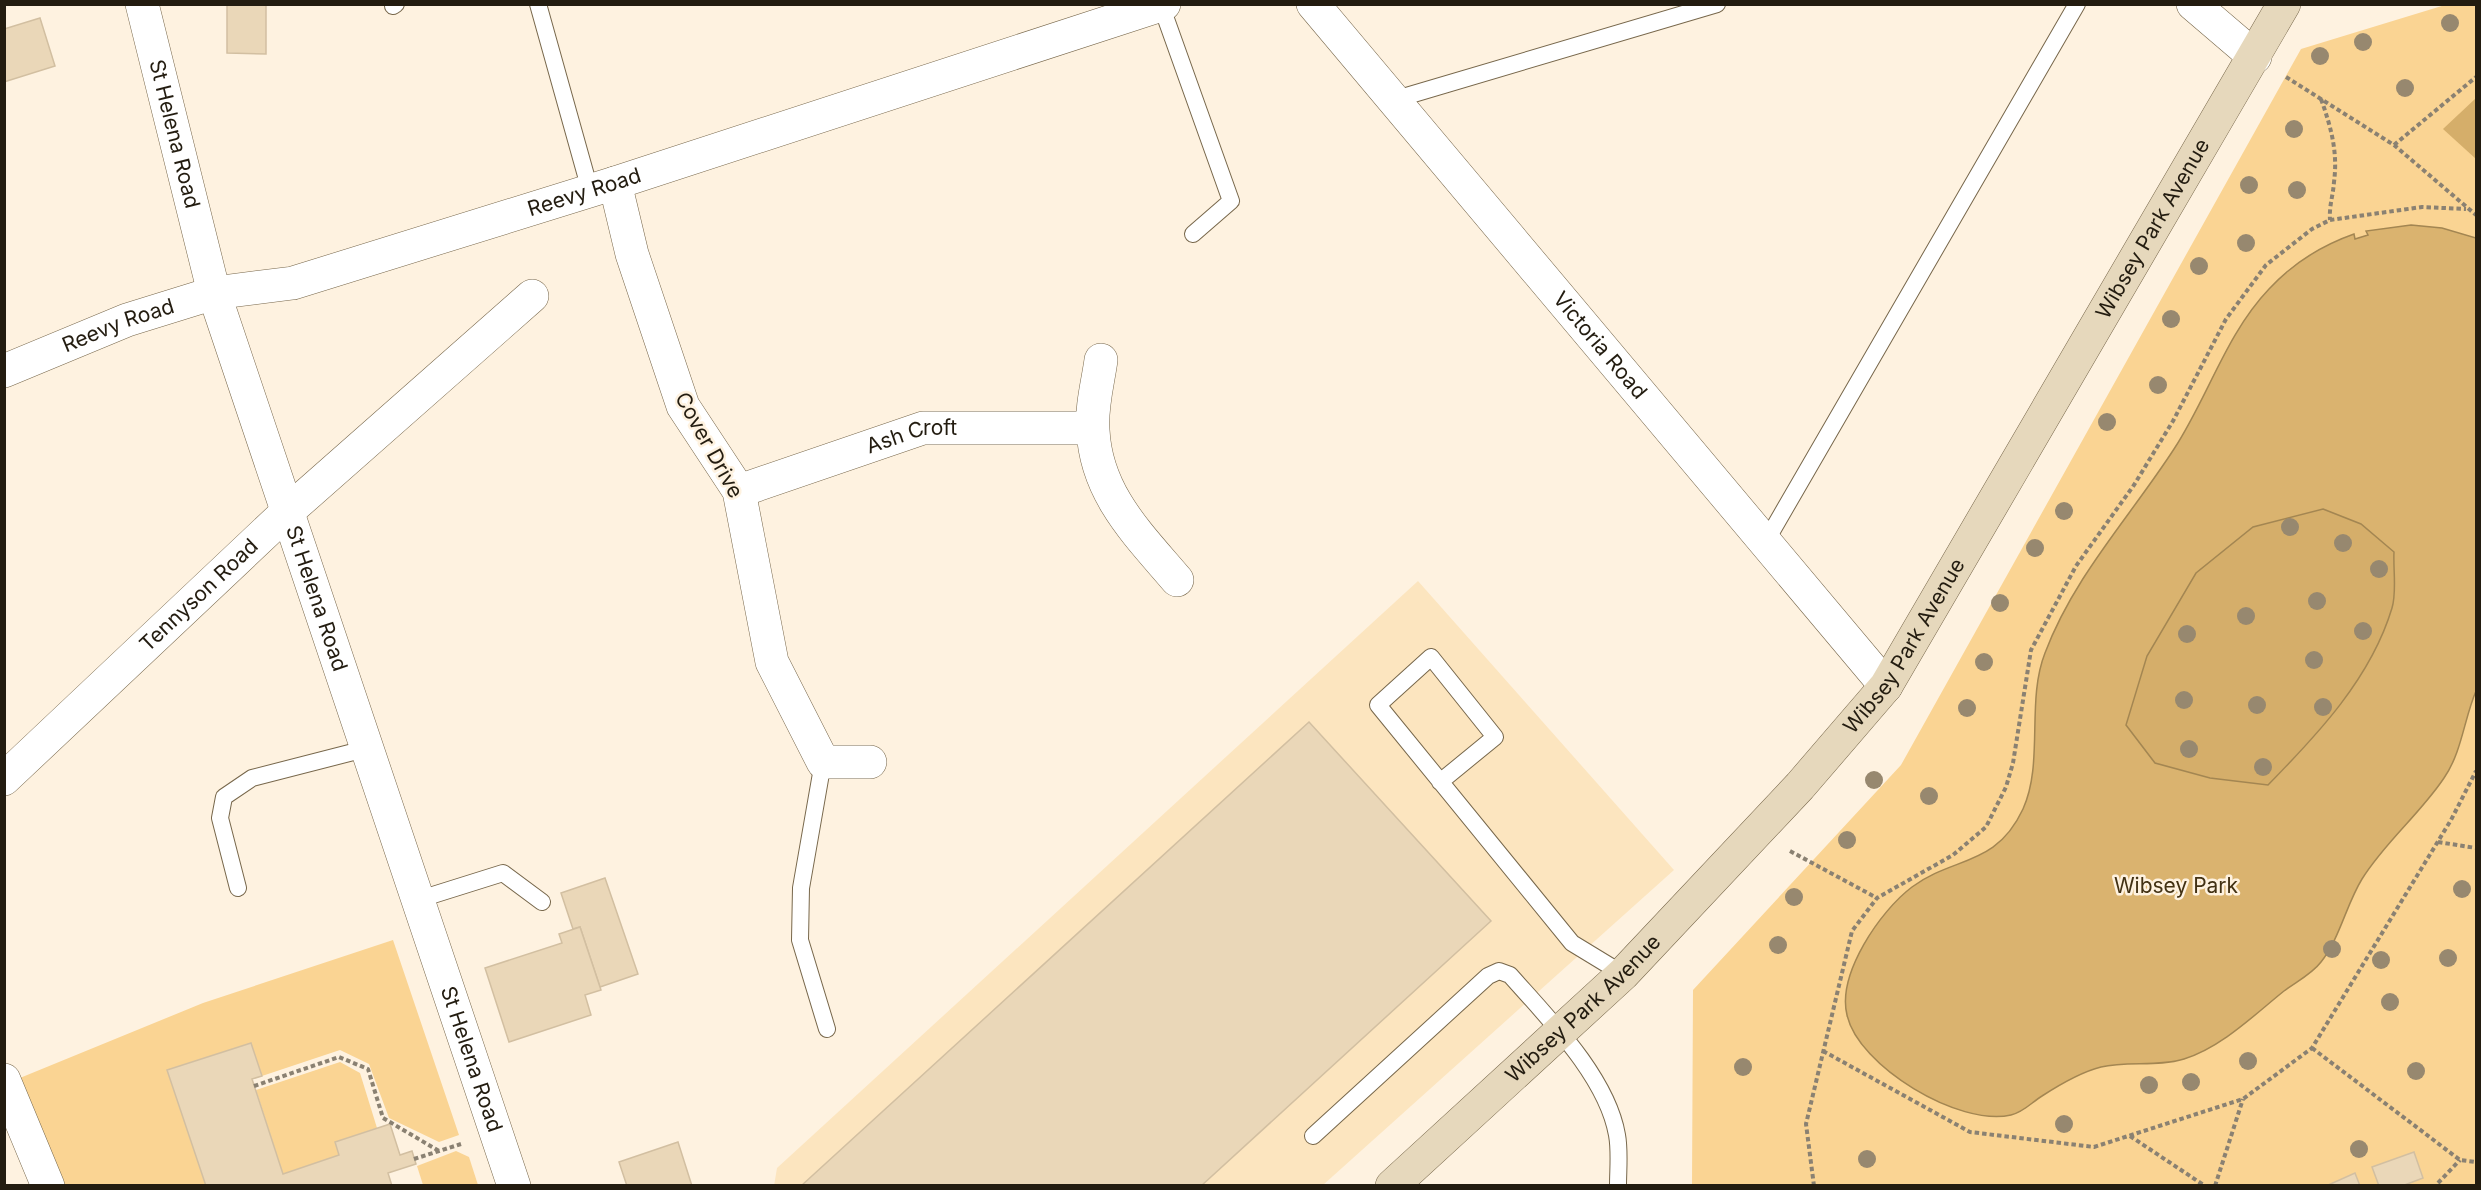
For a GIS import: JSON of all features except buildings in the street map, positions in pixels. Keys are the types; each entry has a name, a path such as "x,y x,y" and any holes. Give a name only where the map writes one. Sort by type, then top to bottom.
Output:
{"street":[{"name":"St Helena Road","path":"142,4 214,293 365,749 514,1185"},
{"name":"Victoria Road","path":"1313,4 1886,686"},
{"path":"2193,4 2255,57"},
{"name":"Wibsey Park Avenue","path":"1392,1185 1623,974 1756,833 1886,686 2284,4"},
{"name":"Reevy Road","path":"4,371 127,320 214,293 293,284 1162,5"},
{"name":"Cover Drive","path":"602,186 632,254 683,406 740,491 772,662 824,762"},
{"name":"Tennyson Road","path":"4,779 286,513 532,297"},
{"path":"1101,360 1092,428 1098,470 1124,518 1178,580"},
{"name":"Ash Croft","path":"740,491 923,428 1092,428"},
{"path":"824,762 870,762"},
{"path":"4,1080 48,1185"}],"lane":[{"path":"538,4 602,186"},
{"path":"1393,100 1717,4"},
{"path":"1766,543 2076,4"},
{"path":"1162,5 1231,201 1192,234"},
{"path":"1440,782 1495,736 1431,657 1378,705 1440,782 1572,943 1623,974"},
{"path":"238,888 220,818 224,797 252,778 365,749"},
{"path":"824,762 801,888 800,940 827,1029"},
{"path":"417,900 503,873 542,902"},
{"path":"1313,1136 1488,976 1499,971 1510,975 1560,1030 1599,1085 1617,1134 1618,1185"}],"path":[{"path":"2255,57 2394,145 2476,216"},
{"path":"2394,145 2476,77"},
{"path":"2321,99 2334,134 2336,159 2329,208 2330,220"},
{"path":"1814,1185 1806,1124 1852,931 1876,898 1953,855 1986,827 2006,787 2013,763 2031,650 2076,566 2134,485 2173,421 2226,320 2266,264 2312,229 2330,220 2422,207 2466,209"},
{"path":"1823,1051 1970,1132 2094,1148 2243,1099 2312,1048 2438,842 2476,771"},
{"path":"1756,833 1876,898"},
{"path":"2438,842 2476,848"},
{"path":"2312,1048 2460,1160 2476,1162"},
{"path":"254,1086 339,1057 368,1069 383,1118 439,1151"},
{"path":"2215,1185 2243,1099"},
{"path":"414,1159 496,1133"},
{"path":"2129,1136 2205,1185"},
{"path":"2432,1185 2438,1184 2460,1160"}],"shaded area":[{"path":"2476,98 2476,159 2443,129"},
{"path":"2411,225 2442,228 2476,238 2476,691 2450,768 2435,791 2381,853 2362,879 2333,943 2321,962 2309,974 2224,1039 2184,1059 2111,1065 2093,1069 2063,1083 2016,1114 1989,1116 1965,1112 1939,1102 1914,1089 1890,1072 1870,1054 1855,1034 1847,1015 1846,999 1848,981 1855,963 1875,927 1887,911 1912,887 1928,877 1987,851 2012,828 2023,809 2033,772 2036,691 2039,672 2057,625 2071,598 2174,449 2229,346 2254,307 2278,280 2308,256 2354,234 2355,239 2368,235 2366,231","holes":["2323,509 2361,524 2394,552 2395,588 2392,608 2383,634 2357,681 2306,746 2268,785 2210,778 2155,763 2126,725 2147,656 2196,573 2253,527"]},
{"path":"2323,509 2361,524 2394,552 2395,588 2392,608 2383,634 2357,681 2323,725 2268,785 2210,778 2155,763 2126,725 2147,656 2196,573 2253,527"},
{"path":"1418,581 1674,870 1323,1185 774,1186 777,1168"}],"green space":[{"name":"Wibsey Park","path":"2445,5 2476,5 2476,1185 1692,1186 1693,990 1901,765 2301,49"},
{"path":"393,940 459,1135 439,1142 389,1118 369,1064 340,1050 262,1076 251,1043 167,1070 206,1185 59,1185 15,1080 203,1003"},
{"path":"340,1062 360,1073 377,1128 335,1142 339,1155 283,1174 256,1090"},
{"path":"456,1151 469,1157 478,1185 423,1185 417,1166"}]}
